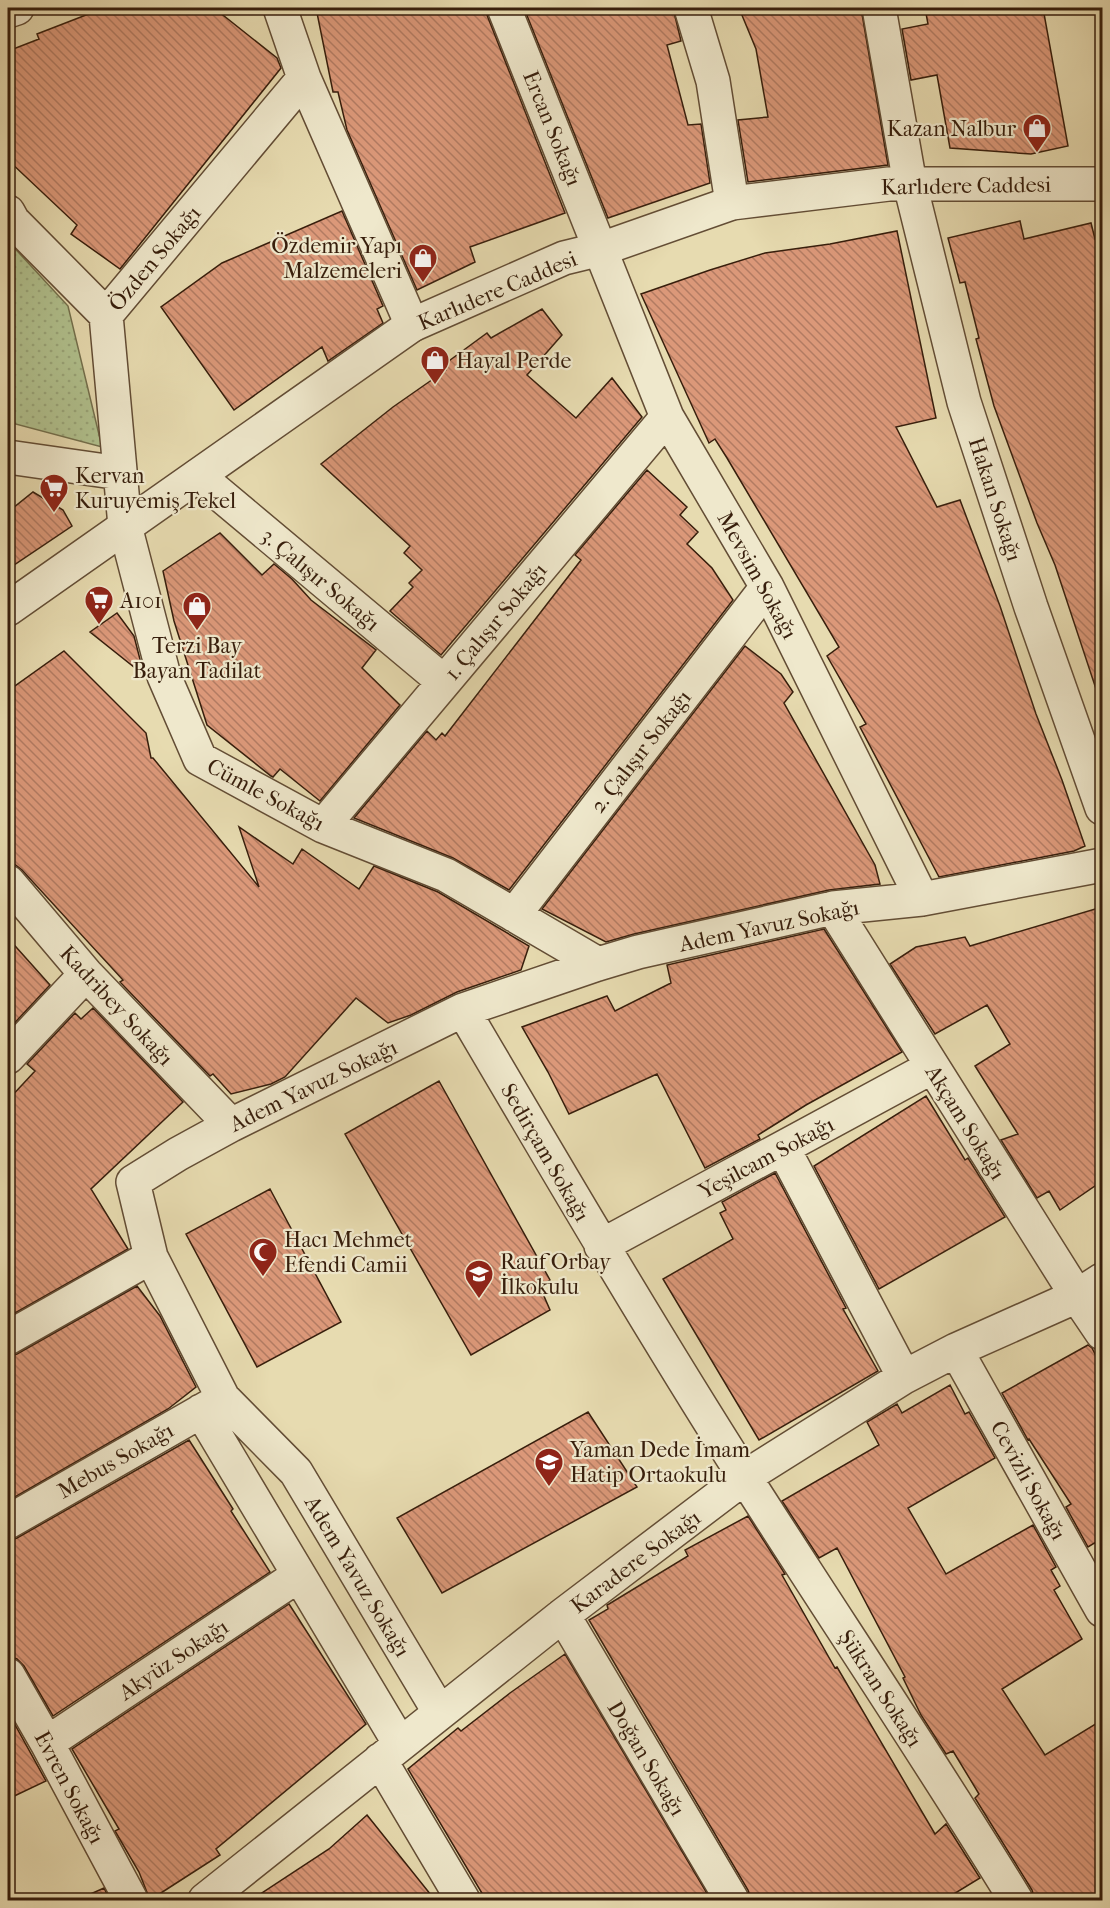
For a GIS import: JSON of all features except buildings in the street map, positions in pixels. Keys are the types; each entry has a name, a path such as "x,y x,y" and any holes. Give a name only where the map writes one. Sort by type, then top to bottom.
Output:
{"street":[{"path":"280,8 304,78 412,325"},
{"name":"Ercan Sokağı","path":"504,8 601,249"},
{"path":"691,8 713,81 732,202"},
{"name":"Hakan Sokağı","path":"879,8 910,184 964,402 1031,607 1102,808"},
{"name":"Özden Sokağı","path":"120,473 106,315 304,78"},
{"name":"Karlıdere Caddesi","path":"8,609 412,325 564,258 601,249 732,202 889,184 1102,184"},
{"path":"8,212 13,221 106,315"},
{"name":"Mevsim Sokağı","path":"601,249 667,417 767,587 922,899"},
{"name":"1. Çalışır Sokağı","path":"323,826 667,417"},
{"path":"8,457 120,473"},
{"name":"Cümle Sokağı","path":"120,473 125,526 164,676 200,759 323,826 446,875 598,964"},
{"name":"3. Çalışır Sokağı","path":"198,476 444,682"},
{"name":"2. Çalışır Sokağı","path":"513,915 767,587"},
{"name":"Adem Yavuz Sokağı","path":"464,1900 212,1404 151,1257 133,1182 231,1125 463,1010 598,964 638,952 833,908 922,899 1102,865"},
{"name":"Kadribey Sokağı","path":"8,882 86,974 231,1125"},
{"name":"Akçam Sokağı","path":"833,908 932,1068 1090,1288 1102,1333"},
{"path":"8,1057 86,974"},
{"name":"Sedirçam Sokağı","path":"463,1010 601,1246 745,1477"},
{"name":"Yeşilcam Sokağı","path":"601,1246 932,1068"},
{"path":"783,1148 904,1377"},
{"path":"8,1338 151,1257"},
{"name":"Karadere Sokağı","path":"205,1900 563,1615 745,1477 904,1377 956,1350 1090,1288"},
{"name":"Cevizli Sokağı","path":"956,1350 1102,1611"},
{"name":"Adem Yavuz Sokağı","path":"212,1404 296,1472 440,1713"},
{"name":"Mebus Sokağı","path":"8,1522 212,1404"},
{"name":"Şükran Sokağı","path":"745,1477 1016,1900"},
{"name":"Akyüz Sokağı","path":"47,1743 299,1575"},
{"name":"Doğan Sokağı","path":"563,1615 732,1900"},
{"name":"Evren Sokağı","path":"8,1675 131,1900"}],"green space":[{"path":"8,241 68,306 102,447 8,422"}],"place":[{"name":"Kazan Nalbur","path":"1037,154"},
{"name":"Özdemir Yapı Malzemeleri","path":"423,284"},
{"name":"Hayal Perde","path":"435,386"},
{"name":"Kervan Kuruyemiş Tekel","path":"54,514"},
{"name":"A101","path":"99,626"},
{"name":"Terzi Bay Bayan Tadilat","path":"197,632"},
{"name":"Hacı Mehmet Efendi Camii","path":"263,1278"},
{"name":"Rauf Orbay İlkokulu","path":"479,1300"},
{"name":"Yaman Dede İmam Hatip Ortaokulu","path":"549,1488"}]}
